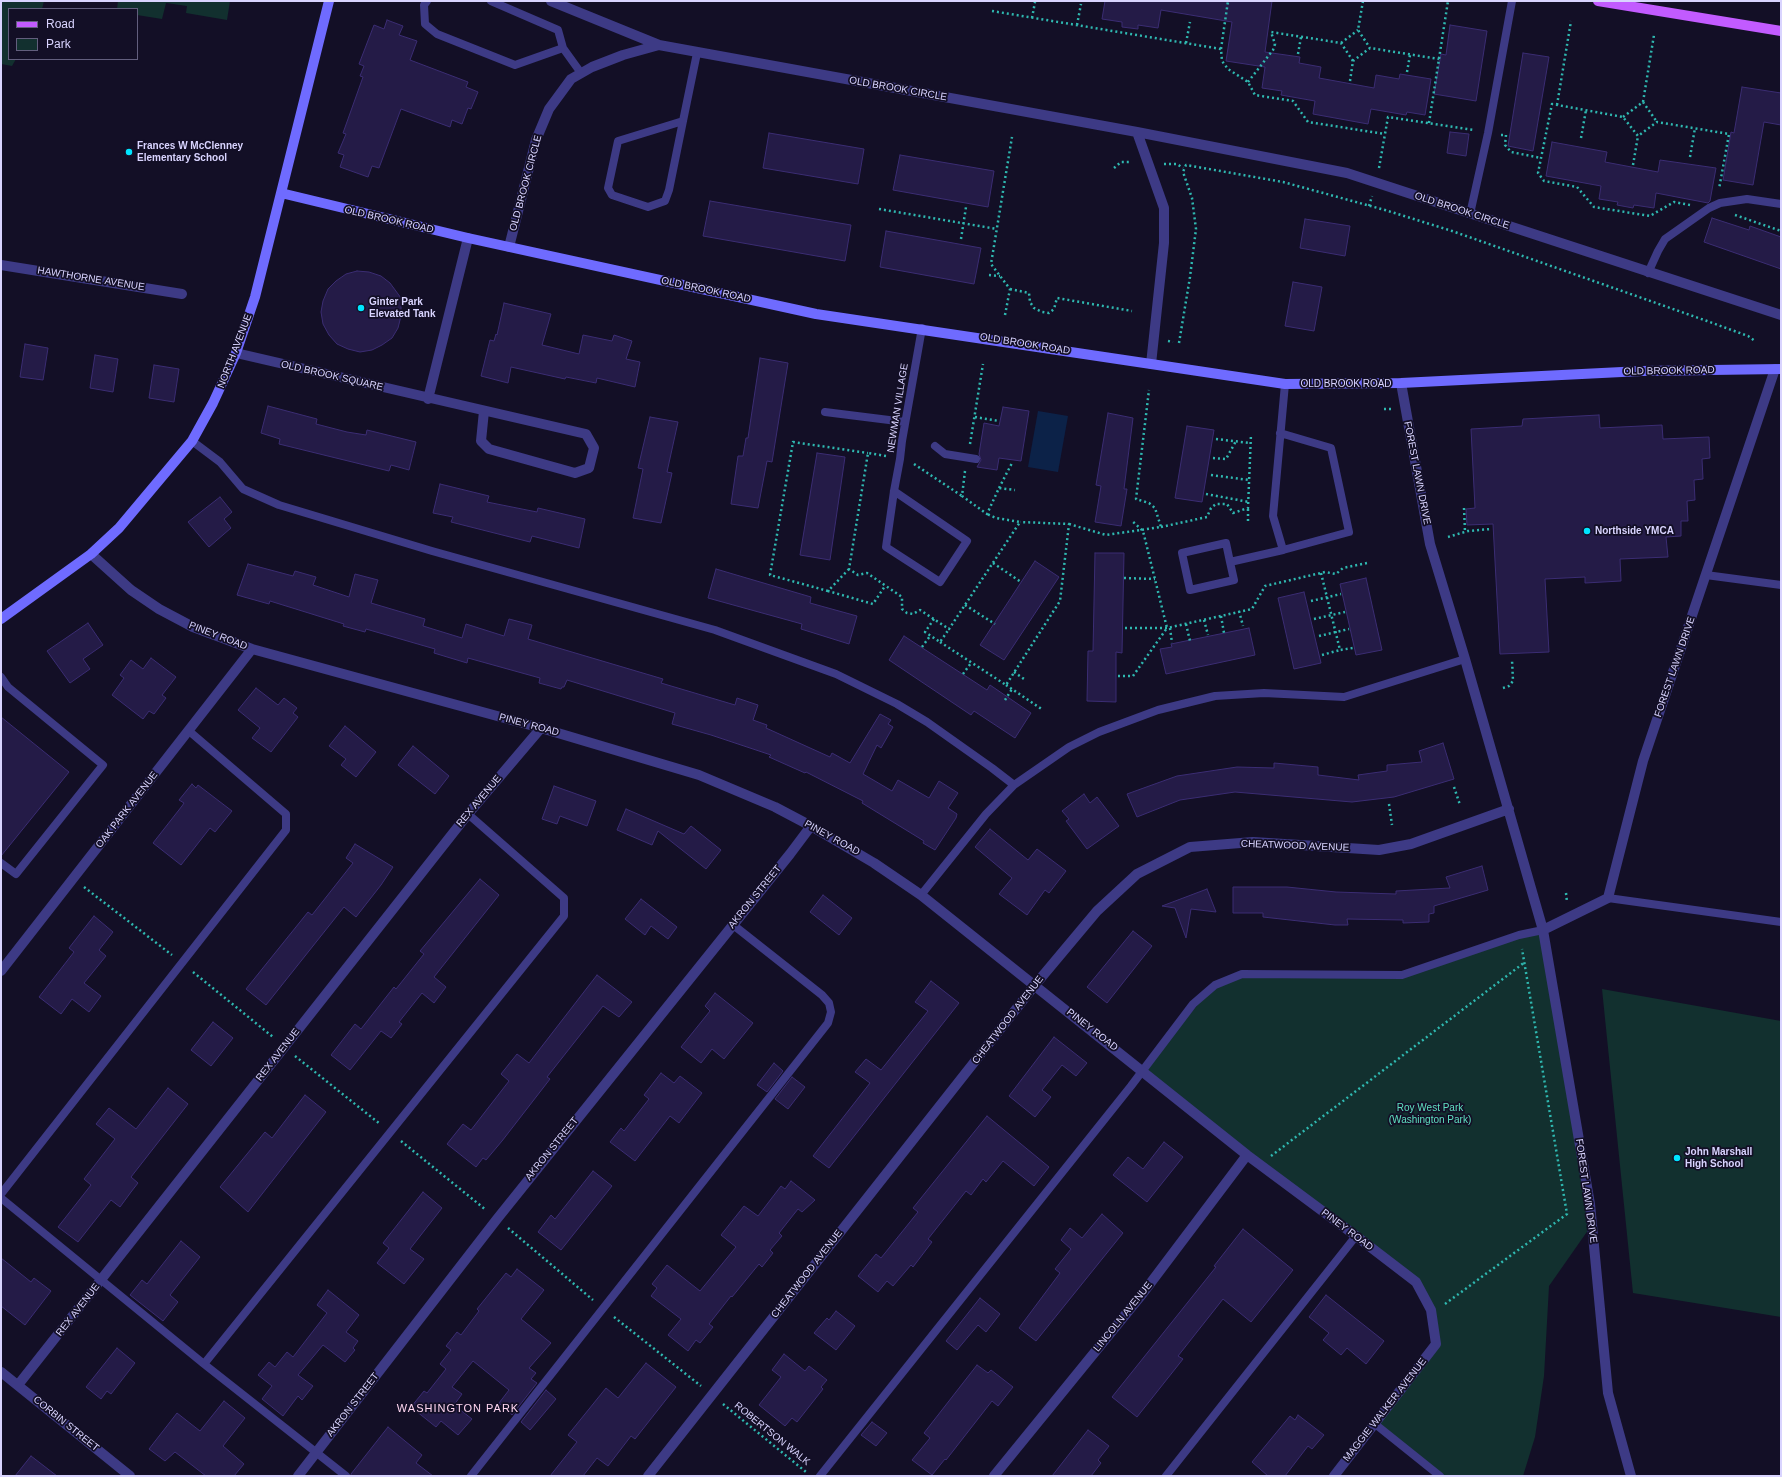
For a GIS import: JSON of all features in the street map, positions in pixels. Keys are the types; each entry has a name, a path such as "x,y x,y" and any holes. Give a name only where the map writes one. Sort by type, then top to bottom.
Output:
{"main road":[{"path":"1598,1 1781,31"}],"street":[{"name":"NORTH AVENUE","path":"1,619 91,554 140,505 192,441 213,403 236,353 255,297 329,1"},
{"name":"OLD BROOK CIRCLE","path":"551,1 659,45 1138,132 1347,173 1648,273 1781,315"},
{"name":"OLD BROOK CIRCLE","path":"509,247 536,140 549,109 571,79 581,73 623,55 659,45"},
{"path":"1138,132 1164,208 1164,243 1151,364"},
{"name":"OLD BROOK ROAD","path":"281,193 468,238 816,314 922,328 1285,384 1401,383 1642,371 1778,369"},
{"path":"428,398 468,238"},
{"name":"HAWTHORNE AVENUE","path":"1,265 182,294"},
{"name":"OLD BROOK SQUARE","path":"236,353 586,434 594,448 589,468 575,473 489,449 481,441 484,411"},
{"name":"FOREST LAWN DRIVE","path":"1608,898 1643,761 1778,369"},
{"name":"FOREST LAWN DRIVE","path":"1401,383 1430,544 1509,808 1543,930 1590,1204 1608,1393 1631,1476"},
{"name":"PINEY ROAD","path":"91,554 131,590 159,609 192,627 252,649 542,728 699,775 775,807 874,862 921,895 1142,1069 1247,1155 1416,1282 1431,1310 1436,1344"},
{"name":"OAK PARK AVENUE","path":"1,971 252,649"},
{"name":"REX AVENUE","path":"18,1385 468,814 542,728"},
{"name":"CHEATWOOD AVENUE","path":"648,1476 1035,985 1097,911 1137,874 1190,847 1253,842 1379,850 1411,844 1509,808"},
{"name":"AKRON STREET","path":"298,1476 497,1219 732,924 790,854 810,826"},
{"path":"1543,930 1608,898"},
{"name":"LINCOLN AVENUE","path":"994,1476 1143,1293 1247,1155"},
{"name":"MAGGIE WALKER AVENUE","path":"1334,1476 1436,1344"},
{"name":"CORBIN STREET","path":"1,1372 130,1476"}],"lane":[{"path":"426,1 424,5 425,24 437,34 515,65 562,48"},
{"path":"491,1 558,30 562,48 581,73"},
{"path":"1470,214 1488,133 1512,1"},
{"path":"683,121 618,141 608,188 612,195 648,207 665,201 669,190 683,121 697,52"},
{"path":"1648,273 1658,251 1666,239 1709,208 1720,203 1747,199 1781,204"},
{"name":"NEWMAN VILLAGE","path":"894,491 967,541 940,582 886,547 894,491 900,459 905,422 922,328"},
{"path":"1283,550 1273,516 1285,384"},
{"path":"825,412 905,422"},
{"path":"1230,562 1283,550 1349,532 1331,448 1280,433"},
{"path":"192,441 220,462 243,489 279,505 432,551 715,630 836,674 897,704 973,754 1014,785"},
{"path":"935,446 945,454 976,459"},
{"path":"1226,543 1230,562 1234,580 1190,590 1182,553 1226,543"},
{"path":"1706,575 1781,585"},
{"path":"921,895 986,814 1014,785 1069,747 1099,732 1158,710 1215,696 1264,693 1344,697 1465,659"},
{"path":"1,677 8,687 103,765 16,874 1,863"},
{"path":"1,1194 286,830 286,814 189,731"},
{"path":"204,1364 564,916 564,898 468,814"},
{"path":"1608,898 1781,922"},
{"path":"471,1476 828,1022 831,1012 829,1003 822,995 732,924"},
{"path":"820,1476 1126,1092 1142,1069 1193,1004 1215,984 1242,974 1402,975 1519,935 1543,930"},
{"path":"1,1198 204,1364 346,1476"},
{"path":"1166,1476 1356,1236"},
{"path":"1374,1424 1440,1476"}],"path":[{"path":"1228,1 1221,49 1222,61 1228,68 1248,82 1255,95 1293,101 1308,122 1385,134"},
{"path":"1248,82 1273,50 1275,44 1272,32 1341,43 1358,30 1363,1"},
{"path":"1429,123 1448,1"},
{"path":"1032,18 1035,2"},
{"path":"1077,25 1081,4"},
{"path":"992,11 1221,49"},
{"path":"1557,105 1571,21"},
{"path":"1186,43 1190,22"},
{"path":"1358,30 1370,48 1439,59"},
{"path":"1623,117 1643,102 1654,35"},
{"path":"1298,54 1302,37"},
{"path":"1341,43 1353,61 1350,81"},
{"path":"1353,61 1370,48"},
{"path":"1407,72 1410,55"},
{"path":"1643,102 1657,122"},
{"path":"1638,136 1623,117 1552,104 1538,173 1544,181 1577,187 1594,207 1650,216 1674,202 1693,205"},
{"path":"1581,138 1586,110"},
{"path":"1380,163 1388,117 1480,131"},
{"path":"1633,165 1638,136 1657,122 1729,134 1719,190"},
{"path":"1690,157 1695,128"},
{"path":"1496,134 1506,135 1505,145 1510,152 1541,158"},
{"path":"1012,137 991,264 1010,289 1029,293 1030,302 1034,308 1042,312 1049,313 1054,309 1057,298 1132,311"},
{"path":"1114,168 1121,162"},
{"path":"1177,164 1183,168 1192,198 1196,229 1179,343"},
{"path":"1183,168 1186,165 1191,165 1273,180 1369,206 1452,231 1707,321 1748,336 1755,341"},
{"path":"1369,206 1371,198"},
{"path":"961,239 966,207"},
{"path":"878,209 997,229"},
{"path":"1729,213 1781,231"},
{"path":"989,275 1000,276"},
{"path":"1005,315 1010,289"},
{"path":"1149,390 1136,499 1149,503 1155,508 1161,527"},
{"path":"975,417 999,421"},
{"path":"1248,521 1251,434"},
{"path":"1216,439 1250,443"},
{"path":"1213,458 1226,459 1236,441"},
{"path":"868,453 793,442 770,575 873,604 885,586"},
{"path":"900,459 910,461 962,496"},
{"path":"999,488 1012,463"},
{"path":"1211,475 1249,480"},
{"path":"1206,494 1249,502"},
{"path":"1020,522 1069,524 1106,535 1143,531 1207,517 1211,508 1216,504 1227,504 1232,513 1248,508"},
{"path":"1464,508 1465,532"},
{"path":"1132,520 1143,531 1172,643"},
{"path":"1006,685 1060,601 1069,524"},
{"path":"1448,537 1465,532 1491,529"},
{"path":"992,563 1021,582"},
{"path":"1125,628 1168,628 1252,609 1265,586 1322,573 1336,574 1343,568 1367,563"},
{"path":"828,591 849,570"},
{"path":"1322,573 1340,650"},
{"path":"1124,578 1155,579"},
{"path":"1310,601 1341,594"},
{"path":"965,605 994,624"},
{"path":"1239,611 1243,626"},
{"path":"1314,620 1345,612"},
{"path":"1221,616 1224,633"},
{"path":"934,619 925,632 1043,710"},
{"path":"1204,620 1208,635"},
{"path":"1186,624 1190,641"},
{"path":"1118,676 1133,676 1168,628"},
{"path":"940,642 949,629"},
{"path":"1319,636 1349,629"},
{"path":"922,647 930,636"},
{"path":"1322,654 1353,648"},
{"path":"1503,688 1509,686 1513,682 1512,660"},
{"path":"964,674 971,662"},
{"path":"1014,672 1024,679"},
{"path":"1005,700 1012,689"},
{"path":"1454,787 1460,805"},
{"path":"1389,804 1392,825"},
{"path":"1431,1310 1449,1302 1567,1214 1525,962 1519,935"},
{"path":"1259,1164 1525,962"},
{"name":"ROBERTSON WALK","path":"723,1404 812,1476"}],"green space":[{"path":"1,1 44,1 42,8 8,8 8,60 15,60 12,66 1,64"},
{"path":"118,1 230,1 227,20 186,13 187,6 166,3 162,19 138,15 138,8 117,8"},
{"name":"Roy West Park (Washington Park)","path":"1543,930 1591,1226 1549,1286 1544,1376 1535,1437 1523,1476 1440,1476 1375,1424 1436,1344 1431,1310 1416,1282 1142,1069 1215,985 1242,974 1402,975"},
{"path":"1602,989 1781,1021 1781,1317 1633,1293"}],"water":[{"path":"1038,411 1068,416 1058,472 1028,467"}],"building":[{"path":"1105,1 1272,1 1265,52 1300,57 1299,63 1321,67 1319,78 1374,88 1376,75 1399,79 1400,74 1431,79 1425,115 1407,112 1406,115 1371,109 1368,124 1313,114 1315,101 1281,95 1282,91 1262,88 1265,67 1226,61 1232,22 1161,10 1158,28 1138,25 1138,29 1122,27 1122,22 1102,19"},
{"path":"387,20 403,26 399,35 417,41 410,60 468,82 466,87 478,92 471,109 468,108 462,124 452,120 450,127 401,109 379,168 372,166 368,177 340,167 344,155 338,153 346,134 343,133 363,77 360,76 364,66 359,64 374,25 384,29"},
{"path":"1450,25 1487,31 1476,101 1434,94 1441,54 1446,55"},
{"path":"1523,53 1549,57 1533,151 1508,146"},
{"path":"1742,87 1781,93 1781,125 1764,122 1753,185 1723,180 1731,132 1734,133"},
{"path":"1450,132 1469,134 1466,156 1447,153"},
{"path":"769,133 864,149 858,184 763,168"},
{"path":"1552,142 1607,152 1605,162 1658,172 1660,160 1716,168 1710,201 1708,203 1656,193 1654,208 1634,205 1633,208 1617,205 1618,202 1599,199 1601,186 1546,176"},
{"path":"900,155 994,171 988,207 893,190"},
{"path":"710,201 851,225 845,261 703,236"},
{"path":"1712,218 1749,230 1750,226 1781,237 1781,269 1704,242"},
{"path":"1305,219 1350,226 1345,256 1300,248"},
{"path":"886,231 981,248 974,284 880,267"},
{"name":"Ginter Park Elevated Tank","path":"357,271 369,272 381,276 390,283 401,298 401,316 398,328 392,338 372,350 360,352 337,344 329,335 323,324 321,312 323,301 328,289 346,274"},
{"path":"1293,282 1322,287 1314,331 1285,326"},
{"path":"504,303 551,314 542,345 579,354 583,335 612,341 614,335 632,341 626,359 640,362 635,387 597,378 596,383 566,377 565,379 511,367 508,383 481,376 490,340 494,341 496,334 497,335"},
{"path":"25,344 48,348 43,380 20,377"},
{"path":"95,355 118,359 113,392 90,388"},
{"path":"760,358 788,363 772,462 767,461 758,508 731,504 738,456 743,456 746,438 748,438"},
{"path":"154,365 179,369 174,402 149,398"},
{"path":"268,406 317,419 316,424 347,432 366,435 367,430 416,442 409,470 391,465 389,471 279,444 280,439 261,433"},
{"path":"1003,407 1029,411 1021,461 999,458 997,470 977,467 981,460 979,454 984,423 999,426"},
{"path":"1108,413 1133,418 1124,489 1127,489 1121,526 1095,522 1101,486 1096,485"},
{"name":"Northside YMCA","path":"1599,415 1600,428 1662,425 1663,439 1709,437 1710,458 1702,459 1703,479 1694,480 1695,500 1687,501 1688,521 1681,521 1681,536 1666,537 1668,557 1620,559 1621,581 1585,583 1585,577 1545,579 1549,652 1500,654 1493,524 1467,525 1466,509 1475,508 1471,429 1522,426 1523,419"},
{"path":"650,417 678,422 667,472 672,473 661,523 633,518 643,469 638,468"},
{"path":"1187,426 1214,430 1202,502 1175,498"},
{"path":"817,453 845,457 830,560 800,555"},
{"path":"440,484 489,496 487,502 537,512 538,508 585,519 579,548 532,536 530,542 451,522 453,517 433,513"},
{"path":"220,497 232,512 224,519 231,528 209,547 188,522"},
{"path":"1095,553 1124,553 1122,653 1116,652 1116,702 1087,701 1088,651 1093,651"},
{"path":"1035,561 1059,577 1004,660 980,645"},
{"path":"248,564 293,576 295,571 316,577 313,585 349,597 355,574 378,580 371,603 425,619 423,626 462,638 466,624 504,636 509,619 532,625 528,639 663,679 661,683 735,705 737,698 758,705 753,720 767,725 766,728 830,757 832,753 850,763 880,714 891,720 888,724 893,727 881,748 877,745 863,774 892,791 898,780 929,798 939,781 958,793 948,808 957,814 956,818 935,850 923,843 924,841 862,803 863,801 806,772 805,773 769,757 771,755 672,724 675,713 567,680 564,687 561,689 539,683 540,678 468,658 467,663 434,653 435,649 366,629 365,632 343,626 344,624 270,601 269,604 237,595"},
{"path":"716,569 811,597 810,603 857,616 849,644 801,629 802,624 708,598"},
{"path":"1366,578 1382,650 1356,655 1340,584"},
{"path":"1304,592 1321,663 1294,669 1278,598"},
{"path":"88,623 103,645 83,659 90,669 70,683 47,651"},
{"path":"1249,628 1255,655 1166,674 1160,649 1172,647 1171,644"},
{"path":"904,636 987,690 990,685 1031,713 1015,738 974,711 971,715 889,660"},
{"path":"151,658 176,677 162,695 166,698 154,714 149,711 143,719 112,695 124,678 120,675 131,660 143,669"},
{"path":"256,688 278,705 284,698 297,708 293,713 298,717 271,752 252,738 260,728 238,710"},
{"path":"1,717 69,772 1,856"},
{"path":"345,726 376,752 356,777 341,765 346,759 329,746"},
{"path":"1443,743 1454,779 1394,797 1352,802 1235,792 1180,800 1137,817 1127,794 1177,776 1237,767 1274,768 1274,763 1318,767 1318,775 1359,780 1358,775 1387,771 1387,765 1422,762 1419,751"},
{"path":"413,746 449,776 435,794 398,765"},
{"path":"192,784 196,788 198,785 232,811 215,832 210,828 181,865 153,843 184,803 179,800"},
{"path":"554,786 596,801 587,826 560,816 557,824 542,819"},
{"path":"1084,794 1090,803 1097,797 1119,826 1087,849 1066,821 1069,819 1062,811"},
{"path":"626,809 684,834 691,826 721,850 706,869 658,831 652,845 617,830"},
{"path":"990,829 1028,860 1037,849 1066,871 1049,893 1045,890 1027,915 999,894 1012,878 975,847"},
{"path":"355,844 393,867 356,917 344,907 266,1005 246,989 308,912 312,915 353,863 346,858"},
{"path":"1482,866 1488,890 1434,906 1434,913 1429,914 1429,922 1403,923 1403,920 1347,919 1348,925 1335,925 1263,917 1263,913 1233,913 1233,887 1287,887 1336,892 1396,894 1396,891 1450,888 1446,877"},
{"path":"480,879 499,895 434,977 446,987 434,1003 422,993 399,1022 402,1024 391,1038 381,1031 350,1070 331,1055 355,1024 361,1029 394,987 396,989 424,954 420,951"},
{"path":"1207,889 1216,912 1191,909 1186,938 1175,908 1162,906"},
{"path":"823,895 852,918 839,935 810,912"},
{"path":"641,899 677,927 668,939 651,926 645,935 625,919"},
{"path":"94,916 113,932 99,950 106,956 84,983 101,996 89,1012 72,999 61,1014 39,997 74,952 69,948"},
{"path":"1133,931 1152,946 1107,1003 1087,987"},
{"path":"597,975 632,1002 619,1017 603,1006 547,1077 550,1079 502,1141 486,1160 483,1158 476,1167 447,1144 463,1124 471,1130 509,1081 501,1074 517,1054 529,1063"},
{"path":"931,981 959,1003 829,1168 813,1156 870,1083 855,1072 866,1059 881,1070 928,1011 915,1002"},
{"path":"715,993 753,1023 724,1059 712,1049 701,1063 681,1047 710,1011 705,1006"},
{"path":"213,1022 233,1038 211,1066 191,1050"},
{"path":"1054,1037 1087,1063 1076,1076 1062,1065 1042,1090 1051,1097 1035,1117 1009,1096"},
{"path":"774,1063 783,1071 767,1092 757,1085"},
{"path":"661,1073 674,1083 680,1076 702,1093 679,1123 670,1116 635,1161 610,1142 621,1128 624,1131 649,1099 644,1095"},
{"path":"792,1077 805,1087 788,1109 775,1099"},
{"path":"168,1088 188,1104 131,1177 138,1183 120,1207 111,1200 78,1242 58,1227 91,1185 84,1179 115,1139 96,1124 109,1108 136,1129"},
{"path":"305,1095 326,1112 248,1212 220,1187 265,1132 272,1138"},
{"path":"987,1116 1049,1167 1034,1186 1003,1161 986,1182 983,1179 971,1195 966,1191 928,1239 932,1242 913,1267 911,1265 893,1286 887,1281 878,1292 858,1276 876,1254 881,1258 918,1212 913,1208"},
{"path":"1164,1142 1183,1157 1147,1202 1113,1175 1128,1157 1143,1169"},
{"path":"593,1171 612,1186 561,1250 538,1232 551,1215 555,1219"},
{"path":"791,1181 815,1200 802,1212 798,1209 779,1233 782,1236 770,1250 773,1253 762,1267 759,1264 732,1297 731,1296 709,1324 713,1327 700,1343 696,1340 688,1351 668,1335 681,1319 651,1296 657,1288 652,1284 667,1265 700,1291 736,1247 721,1235 744,1206 758,1216 781,1186 785,1189"},
{"path":"423,1192 442,1208 410,1249 424,1259 404,1284 377,1263 389,1248 383,1243"},
{"path":"1102,1214 1123,1233 1036,1341 1019,1328 1060,1273 1055,1269 1071,1249 1061,1240 1070,1228 1082,1238"},
{"path":"1243,1229 1293,1270 1251,1322 1223,1299 1178,1356 1183,1359 1137,1417 1112,1397 1216,1267 1214,1266"},
{"path":"181,1241 200,1257 170,1295 178,1302 163,1321 130,1295 142,1280 147,1284"},
{"path":"1,1258 31,1282 34,1278 51,1291 25,1325 1,1306"},
{"path":"517,1269 544,1290 521,1319 551,1343 529,1368 536,1373 531,1379 537,1383 512,1415 499,1403 509,1390 473,1361 452,1387 462,1394 454,1405 472,1419 458,1435 441,1421 436,1427 411,1407 424,1391 427,1393 446,1369 440,1364 451,1350 446,1346 457,1332 461,1335 479,1311 477,1309 506,1273 511,1277"},
{"path":"328,1290 359,1315 346,1332 358,1341 353,1348 355,1350 345,1362 323,1345 298,1375 313,1386 302,1400 298,1396 283,1416 262,1399 272,1386 258,1375 269,1362 275,1367 287,1352 293,1357 327,1313 317,1305"},
{"path":"1326,1295 1384,1341 1366,1364 1347,1348 1341,1355 1323,1340 1329,1333 1309,1317"},
{"path":"980,1298 1000,1314 986,1332 978,1325 957,1350 946,1341"},
{"path":"836,1311 855,1326 836,1350 814,1333 827,1318 829,1320"},
{"path":"117,1348 135,1363 111,1394 107,1391 101,1399 86,1387"},
{"path":"784,1354 805,1371 809,1366 827,1380 821,1387 823,1389 797,1422 792,1418 785,1426 759,1405 781,1377 772,1370"},
{"path":"646,1363 676,1387 635,1439 631,1436 608,1466 597,1458 583,1476 550,1476 577,1442 568,1435 606,1388 618,1398"},
{"path":"977,1365 988,1373 991,1370 1013,1387 998,1406 992,1401 946,1460 945,1459 932,1475 912,1460 930,1438 924,1433"},
{"path":"546,1390 556,1399 530,1430 521,1422"},
{"path":"224,1401 245,1418 223,1446 244,1464 234,1476 206,1476 175,1452 165,1461 149,1449 177,1413 200,1431"},
{"path":"1298,1415 1324,1435 1312,1449 1308,1446 1285,1476 1268,1476 1252,1462 1290,1416 1295,1420"},
{"path":"872,1422 887,1433 876,1446 861,1435"},
{"path":"388,1427 422,1455 416,1463 433,1476 351,1476 351,1474"},
{"path":"1088,1430 1109,1446 1098,1460 1101,1463 1091,1476 1052,1476"},
{"path":"31,1456 57,1476 15,1476"}],"place":[{"name":"Frances W McClenney Elementary School","path":"129,152"},
{"name":"Ginter Park Elevated Tank","path":"361,308"},
{"name":"Northside YMCA","path":"1587,531"},
{"name":"John Marshall High School","path":"1677,1158"}],"district":[{"name":"WASHINGTON PARK","path":"458,1409"}]}
